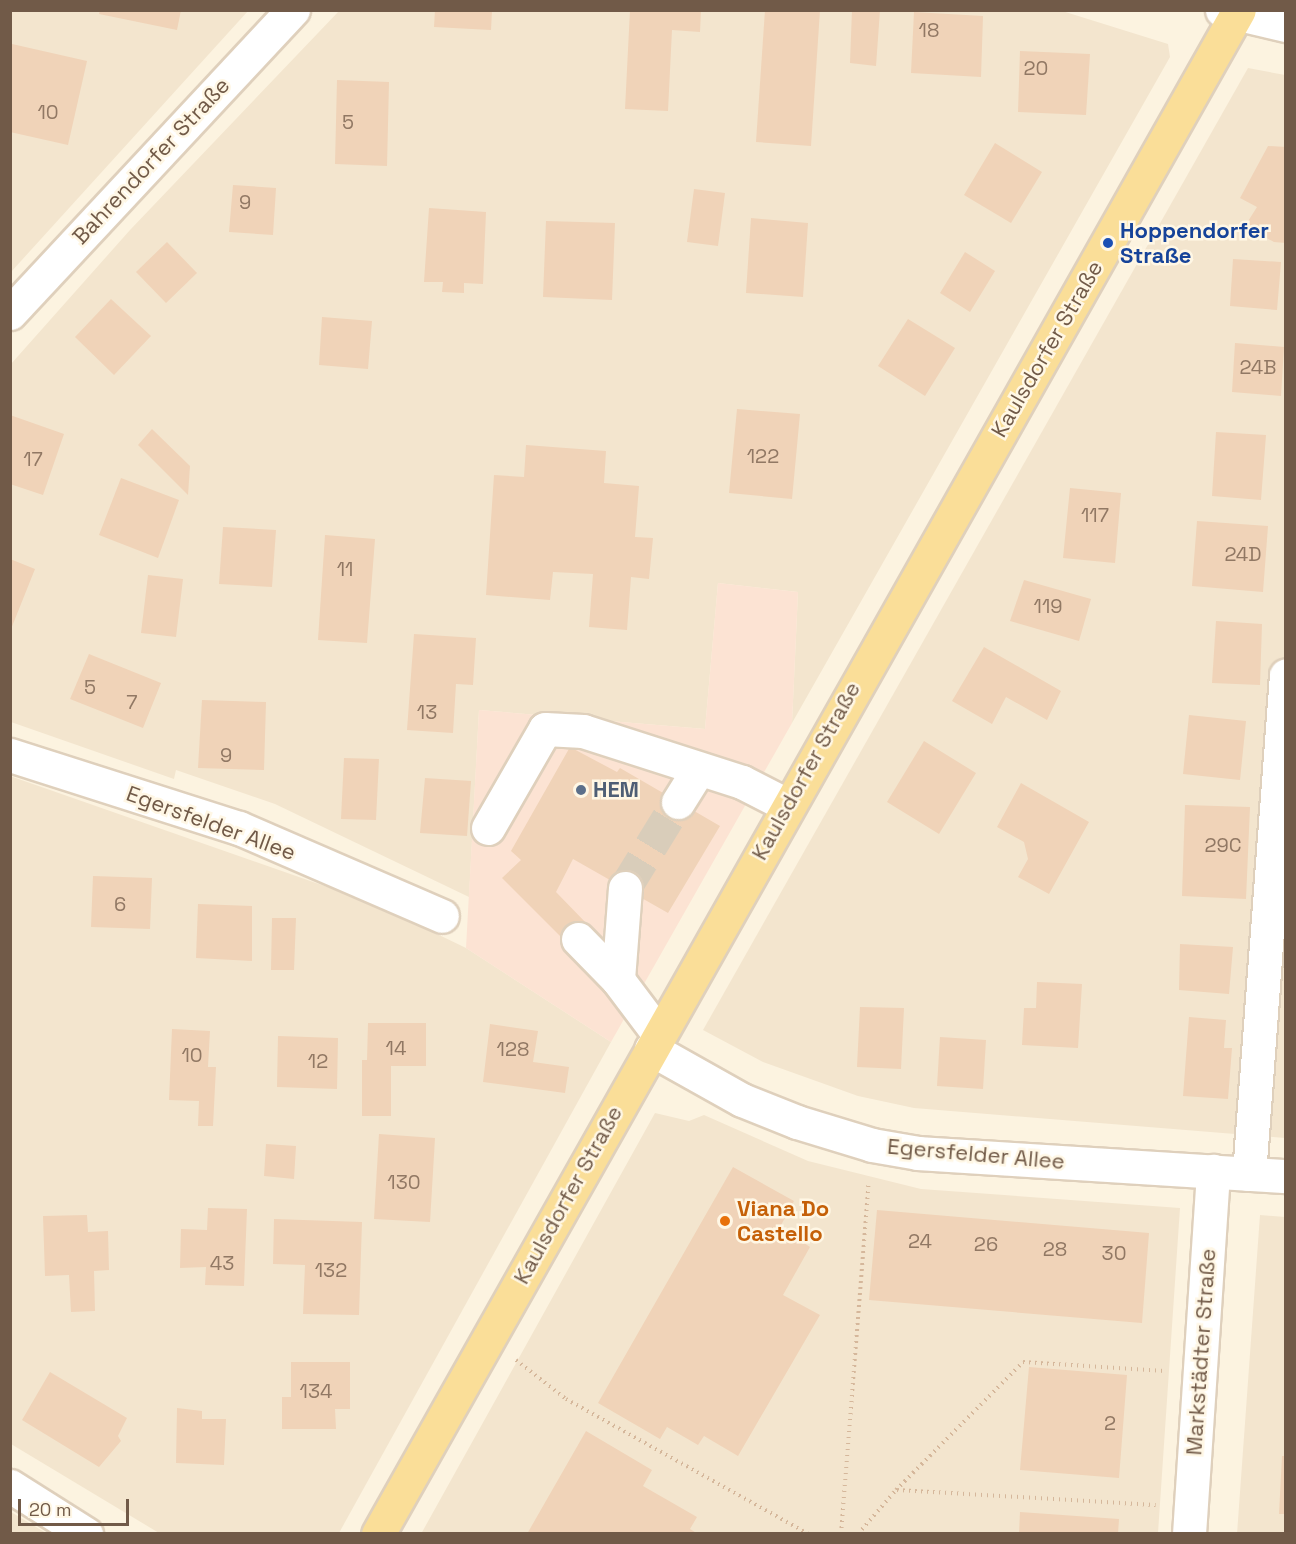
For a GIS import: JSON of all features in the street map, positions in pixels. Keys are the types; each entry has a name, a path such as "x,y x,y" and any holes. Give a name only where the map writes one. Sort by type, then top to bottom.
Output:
{"main road":[{"name":"Kaulsdorfer Straße","path":"378,1533 1232,12"}],"street":[{"name":"Bahrendorfer Straße","path":"10,313 293,10"},
{"path":"1232,12 1286,25"},
{"path":"1249,1174 1286,675"},
{"path":"488,828 545,729 583,731 742,782 787,805"},
{"name":"Egersfelder Allee","path":"10,754 239,828 442,916"},
{"path":"678,802 699,769"},
{"path":"618,980 625,888"},
{"path":"578,939 618,980 654,1041"},
{"name":"Egersfelder Allee","path":"654,1041 742,1100 796,1122 872,1144 918,1153 1286,1176"},
{"name":"Markstädter Straße","path":"1189,1520 1213,1172"},
{"path":"10,1486 86,1533"}],"path":[{"path":"841,1533 872,1144"},
{"path":"514,1358 567,1399 809,1533"},
{"path":"858,1533 896,1490 1023,1362 1200,1373"},
{"path":"896,1490 1189,1520"}],"shaded area":[{"path":"1059,10 1168,44 1170,57 792,723 798,592 718,583 705,729 479,710 469,897 275,804 176,770 174,779 11,722 11,364 130,230 339,11"},
{"path":"11,11 248,11 11,272"},
{"path":"1248,68 1285,75 1285,1138 914,1108 858,1096 763,1062 703,1030"},
{"path":"718,583 798,592 792,723 611,1042 466,948 479,710 705,729"},
{"path":"10,776 373,903 466,948 611,1042 339,1533 159,1533 11,1444"},
{"path":"655,1113 689,1121 704,1115 808,1161 921,1189 1180,1208 1158,1533 421,1534"},
{"path":"1260,1215 1285,1217 1285,1533 1237,1534"},
{"path":"11,1512 46,1533 11,1533"}],"building":[{"path":"100,10 181,10 177,30 99,14"},
{"path":"435,10 492,10 491,30 434,27"},
{"path":"630,10 701,10 700,32 672,30 668,111 625,109"},
{"path":"765,10 820,10 811,146 756,142"},
{"path":"852,10 880,10 876,66 850,63"},
{"path":"914,12 983,16 981,77 911,73"},
{"path":"12,44 87,61 68,145 10,132"},
{"path":"1020,51 1090,54 1086,115 1018,112"},
{"path":"337,80 389,82 387,166 335,164"},
{"path":"995,143 1042,172 1011,223 964,195"},
{"path":"1268,146 1286,147 1286,243 1274,242 1245,226 1257,207 1240,198"},
{"path":"233,185 276,188 273,235 229,232"},
{"path":"694,189 725,193 718,246 687,242"},
{"path":"429,208 486,212 483,284 464,283 464,293 442,292 443,282 424,282"},
{"path":"751,218 808,223 803,297 746,293"},
{"path":"546,221 615,223 612,300 543,297"},
{"path":"167,242 197,273 166,303 136,272"},
{"path":"965,252 995,271 970,312 940,293"},
{"path":"1233,259 1281,262 1277,310 1230,306"},
{"path":"111,299 151,336 114,375 75,337"},
{"path":"322,317 372,321 368,369 319,365"},
{"path":"908,319 955,348 925,396 878,366"},
{"path":"1235,343 1284,347 1281,396 1232,392"},
{"path":"737,409 800,414 792,499 729,493"},
{"path":"10,415 64,434 43,495 10,484"},
{"path":"152,429 190,466 188,495 138,445"},
{"path":"1216,432 1266,435 1261,500 1212,496"},
{"path":"526,445 606,451 604,483 639,486 635,537 653,538 649,579 631,577 627,630 589,627 593,574 553,572 550,600 486,595 494,475 524,477"},
{"path":"121,478 179,500 158,558 99,535"},
{"path":"1070,488 1121,493 1115,563 1063,558"},
{"path":"1197,521 1268,526 1263,592 1192,586"},
{"path":"223,527 276,530 272,587 219,584"},
{"path":"325,535 375,539 367,643 318,640"},
{"path":"10,559 35,569 11,629 10,629"},
{"path":"148,575 183,579 176,637 141,633"},
{"path":"1024,580 1091,599 1079,641 1010,621"},
{"path":"1216,621 1262,624 1260,685 1212,683"},
{"path":"414,634 476,638 473,685 456,684 453,733 407,730"},
{"path":"984,647 1061,691 1047,720 1006,697 992,724 952,701"},
{"path":"89,654 161,683 143,728 70,699"},
{"path":"202,700 266,702 264,770 198,768"},
{"path":"1189,715 1246,721 1240,780 1183,774"},
{"path":"924,741 976,773 939,834 887,802"},
{"path":"570,747 617,772 620,768 720,826 668,913 573,859 556,892 589,926 570,946 502,878 521,860 511,851"},
{"path":"344,758 379,759 376,820 341,819"},
{"path":"425,778 471,781 467,836 420,833"},
{"path":"1021,783 1089,822 1049,894 1018,877 1028,859 1024,842 997,827"},
{"path":"1185,805 1250,807 1246,899 1182,896"},
{"path":"93,876 152,878 150,929 91,927"},
{"path":"198,904 252,906 252,961 196,958"},
{"path":"272,918 296,918 294,970 271,970"},
{"path":"1180,944 1233,947 1229,994 1179,990"},
{"path":"1037,982 1082,984 1078,1048 1022,1045 1024,1008 1036,1008"},
{"path":"860,1007 904,1008 901,1069 857,1067"},
{"path":"1189,1017 1226,1020 1224,1048 1232,1048 1228,1099 1183,1096"},
{"path":"368,1023 426,1023 426,1066 391,1066 391,1116 362,1116 362,1060 367,1060"},
{"path":"490,1024 538,1031 533,1062 569,1067 565,1093 483,1082"},
{"path":"172,1029 210,1031 208,1067 216,1067 213,1126 198,1126 199,1101 169,1100"},
{"path":"278,1036 338,1038 337,1089 277,1087"},
{"path":"940,1037 986,1040 983,1089 937,1086"},
{"path":"379,1134 435,1138 430,1222 374,1219"},
{"path":"266,1144 296,1146 294,1179 264,1176"},
{"path":"733,1167 794,1201 780,1227 810,1247 783,1295 820,1315 738,1456 704,1436 698,1445 667,1427 660,1439 598,1403"},
{"path":"208,1208 247,1209 244,1286 205,1285 206,1267 180,1268 181,1229 207,1230"},
{"path":"877,1210 1149,1233 1142,1323 869,1300"},
{"path":"87,1215 88,1232 108,1231 109,1270 94,1271 95,1311 71,1312 69,1275 45,1276 43,1216"},
{"path":"274,1219 362,1222 359,1315 303,1314 305,1265 273,1264"},
{"path":"291,1362 350,1362 350,1409 335,1409 336,1429 282,1429 282,1397 291,1397"},
{"path":"1029,1367 1127,1375 1119,1478 1020,1470"},
{"path":"50,1372 127,1418 118,1436 121,1441 99,1467 22,1420"},
{"path":"177,1408 202,1411 202,1419 226,1419 224,1465 176,1463"},
{"path":"586,1431 652,1470 643,1486 697,1517 690,1529 698,1534 527,1534"},
{"path":"1282,1456 1286,1456 1286,1514 1279,1514"},
{"path":"1020,1512 1119,1519 1118,1534 1019,1534"}],"tunnel":[{"path":"625,888 678,802"}],"place":[{"name":"Hoppendorfer Straße","path":"1108,243"},
{"name":"HEM","path":"581,790"},
{"name":"Viana Do Castello","path":"725,1221"}]}
